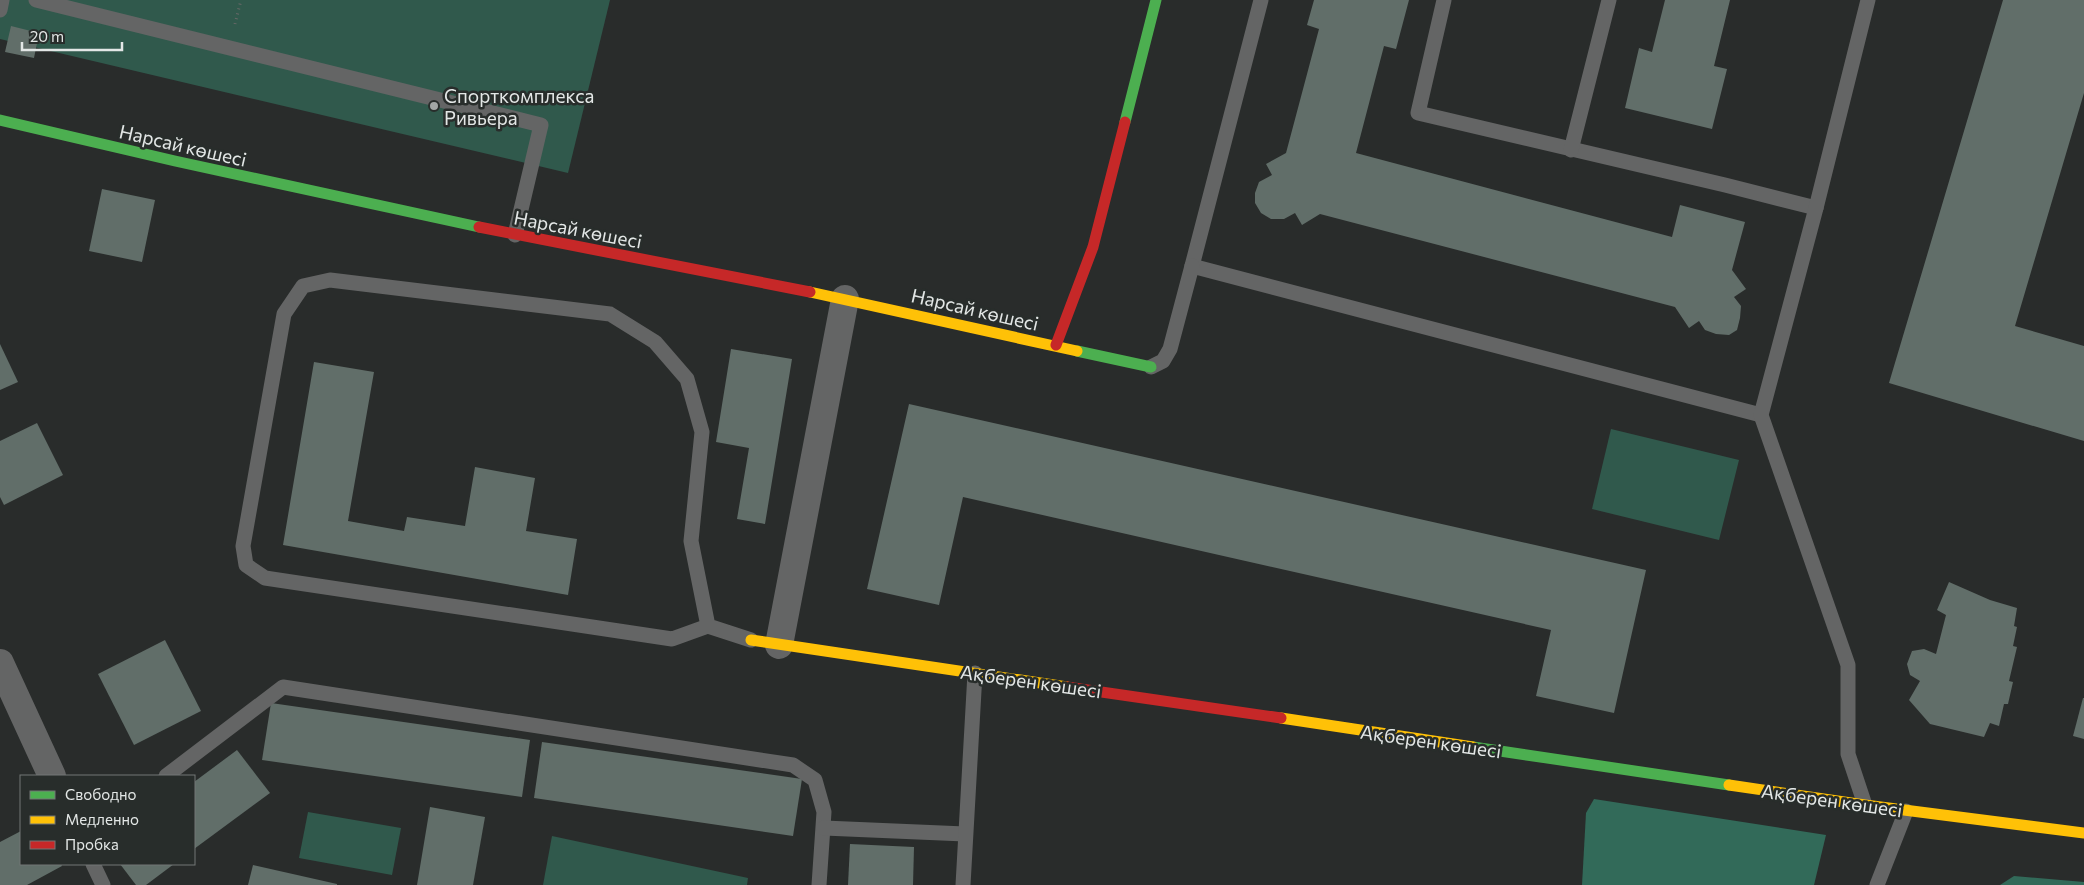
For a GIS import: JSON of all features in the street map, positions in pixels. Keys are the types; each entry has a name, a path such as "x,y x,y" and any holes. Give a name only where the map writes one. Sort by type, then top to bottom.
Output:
{"street":[{"path":"1056,345 1093,247 1156,0"},
{"name":"Нарсай көшесі","path":"0,120 175,162 515,236 845,298 1151,367"},
{"path":"779,645 845,298"},
{"name":"Ақберен көшесі","path":"751,640 1906,811 2084,834"},
{"path":"0,663 52,775"}],"lane":[{"path":"0,10 2,0"},
{"path":"36,0 540,125 515,236"},
{"path":"1151,367 1163,361 1170,349 1261,0"},
{"path":"1444,0 1418,113 1571,150 1725,184 1816,208"},
{"path":"1571,150 1609,0"},
{"path":"1866,805 1848,754 1848,665 1761,415 1816,208 1868,0"},
{"path":"1192,266 1761,415"},
{"path":"708,626 691,541 702,432 687,379 655,342 610,314 330,280 303,286 284,314 242,546 246,565 265,578 672,639 708,626 751,640"},
{"path":"963,885 975,673"},
{"path":"167,775 283,687 793,765 815,780 824,812 819,885"},
{"path":"1877,885 1906,811"},
{"path":"824,828 965,834"},
{"path":"93,865 103,885"}],"green space":[{"name":"Спорткомплекса Ривьера","path":"0,0 610,0 568,173 0,39"},
{"path":"1611,429 1739,460 1719,540 1592,509"},
{"path":"1594,799 1826,835 1814,885 1582,885 1586,813"},
{"path":"308,812 401,828 392,875 299,858"},
{"path":"552,836 748,878 747,885 543,885"},
{"path":"2014,876 2084,882 2084,885 2000,885"}],"building":[{"path":"1314,0 1409,0 1396,49 1384,46 1356,153 1672,237 1680,205 1745,222 1732,270 1746,289 1734,297 1741,306 1737,330 1729,335 1716,334 1705,330 1699,321 1689,328 1675,307 1320,214 1302,225 1295,213 1284,219 1271,219 1261,213 1255,203 1255,193 1259,182 1272,175 1266,164 1286,153 1319,29 1307,25"},
{"path":"1665,0 1730,0 1714,66 1727,69 1712,129 1625,108 1639,48 1652,52"},
{"path":"2003,0 2084,0 2084,93 2015,326 2084,346 2084,441 1889,383"},
{"path":"11,26 39,33 34,58 5,52"},
{"path":"102,189 155,200 142,262 89,251"},
{"path":"0,344 18,382 0,390"},
{"path":"731,349 792,359 765,524 737,519 749,448 716,442"},
{"path":"314,362 374,372 348,521 404,531 407,517 465,526 475,467 535,478 526,531 577,539 568,595 283,545"},
{"path":"909,404 1646,570 1614,713 1536,696 1551,630 963,497 939,605 867,589"},
{"path":"37,423 63,475 4,505 0,497 0,441"},
{"path":"1949,582 1990,600 2017,608 2014,626 2017,627 2013,646 2017,647 2009,681 2013,682 2008,704 2004,704 1999,726 1990,723 1984,737 1930,724 1909,700 1920,681 1910,675 1907,664 1912,651 1924,649 1936,654 1946,615 1937,610"},
{"path":"165,640 201,711 134,745 98,674"},
{"path":"2084,698 2084,739 2073,736"},
{"path":"271,703 530,740 522,797 262,760"},
{"path":"542,742 802,779 793,836 534,798"},
{"path":"237,750 270,793 195,848 195,781"},
{"path":"430,807 485,817 473,885 417,885"},
{"path":"20,832 20,865 62,866 27,885 0,885 0,842"},
{"path":"850,844 914,847 913,885 848,885"},
{"path":"121,865 173,865 146,885 136,885"},
{"path":"253,865 337,884 337,885 248,885"}],"traffic: fast":[{"path":"1125,122 1156,0"},
{"path":"0,120 175,161 479,227"},
{"path":"1077,351 1151,367"},
{"path":"1473,747 1729,785"}],"traffic: slow":[{"path":"810,292 1077,351"},
{"path":"751,640 1067,687"},
{"path":"1281,718 1473,747"},
{"path":"1729,785 1865,805 2084,833"}],"traffic: jam":[{"path":"1056,345 1093,247 1125,122"},
{"path":"479,227 810,292"},
{"path":"1067,687 1281,718"}],"place":[{"name":"Спорткомплекса Ривьера","path":"434,106"}]}
